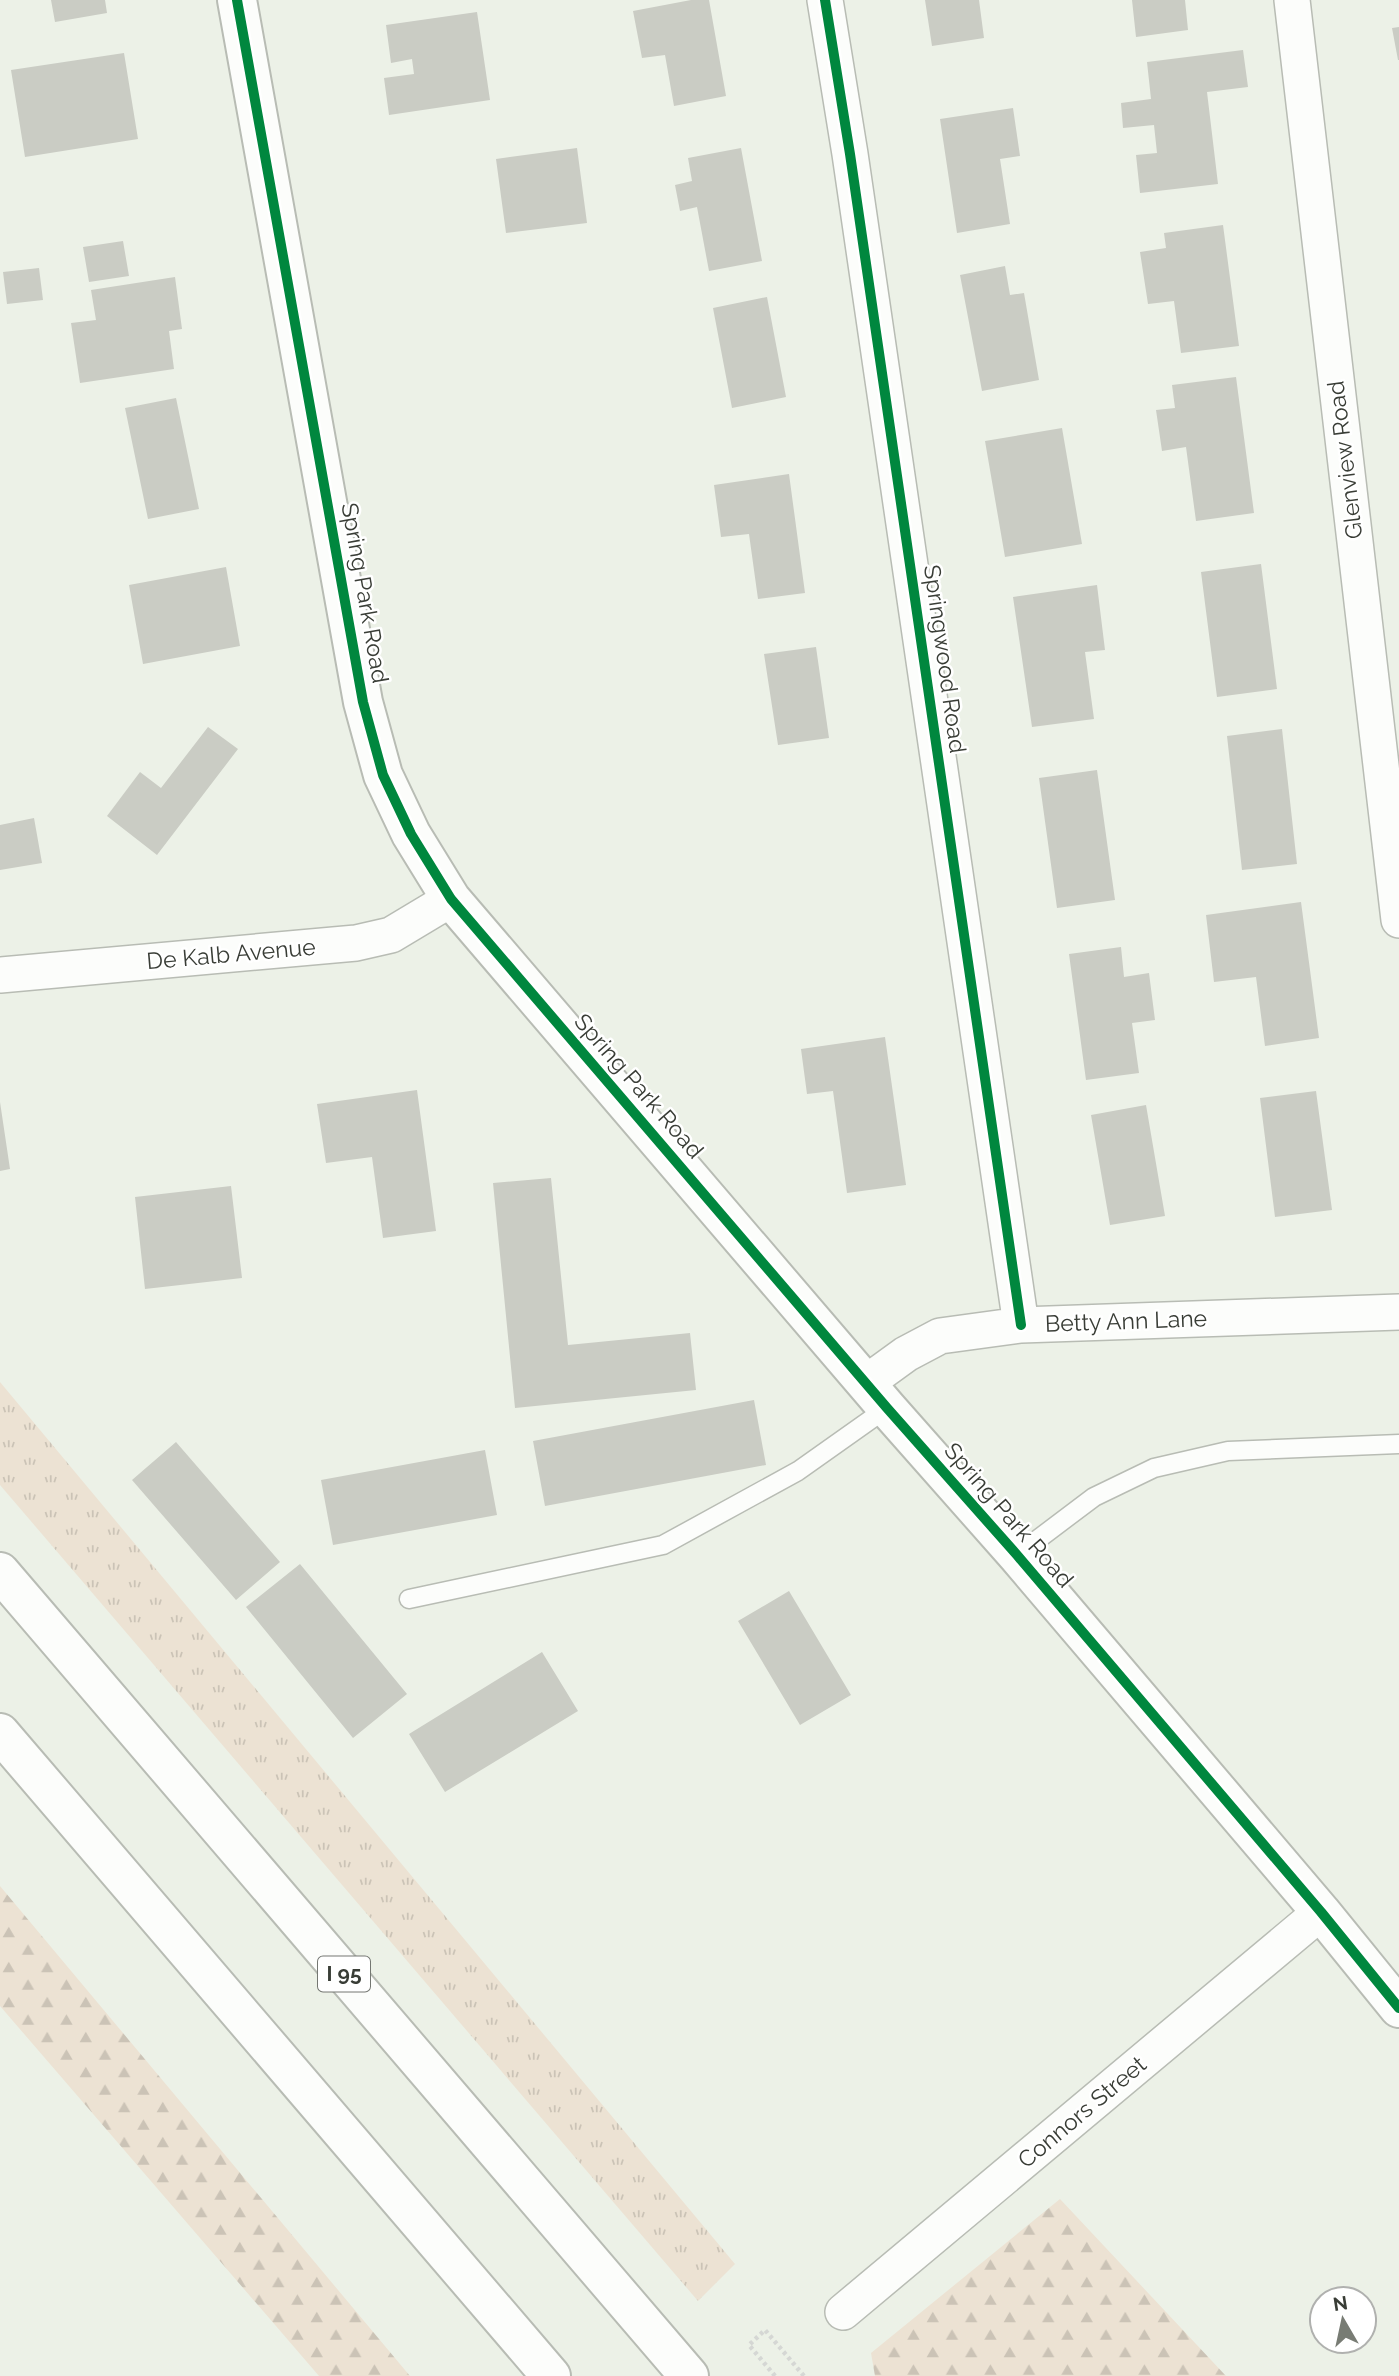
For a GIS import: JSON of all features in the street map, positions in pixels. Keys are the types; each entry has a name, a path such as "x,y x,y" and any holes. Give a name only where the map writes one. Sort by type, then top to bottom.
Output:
{"main road":[{"name":"Spring Park Road","path":"237,0 363,702 383,775 411,834 452,899 1017,1555 1321,1912 1399,2008"},
{"name":"I 95","path":"0,1572 689,2376"},
{"path":"0,1733 551,2376"}],"street":[{"name":"Springwood Road","path":"825,0 850,154 1021,1325"},
{"name":"Glenview Road","path":"1292,0 1399,920"},
{"name":"De Kalb Avenue","path":"0,975 356,943 391,935 452,899"},
{"name":"Betty Ann Lane","path":"877,1395 906,1354 940,1336 1021,1325 1399,1312"},
{"name":"Connors Street","path":"843,2312 1321,1912"}],"lane":[{"path":"409,1599 663,1545 798,1471 877,1395"},
{"path":"1017,1555 1094,1497 1154,1468 1228,1451 1399,1444"}],"path":[{"path":"775,2376 749,2345 765,2330 804,2376"}],"green space":[{"path":"0,1382 735,2264 698,2301 0,1485"},
{"path":"0,1886 410,2376 319,2376 0,2006"},
{"path":"1060,2199 1226,2376 875,2376 871,2353"}],"building":[{"path":"51,0 105,0 107,13 55,22"},
{"path":"691,0 709,0 726,96 674,106 665,55 642,58 633,11"},
{"path":"925,0 979,0 984,38 932,46"},
{"path":"1132,0 1185,0 1188,30 1136,37"},
{"path":"477,12 490,100 389,115 384,78 414,74 412,59 391,63 386,25"},
{"path":"1399,27 1399,60 1398,60 1392,28"},
{"path":"1243,50 1248,87 1207,92 1218,184 1140,193 1136,155 1157,153 1154,125 1123,128 1121,103 1151,99 1147,62"},
{"path":"124,53 138,139 25,157 11,70"},
{"path":"1013,108 1020,156 1000,159 1010,224 957,233 940,119"},
{"path":"577,148 587,223 506,233 496,159"},
{"path":"741,148 762,261 709,271 697,207 680,211 675,185 692,181 688,158"},
{"path":"1223,225 1239,346 1181,353 1174,301 1148,304 1140,252 1166,248 1164,233"},
{"path":"123,241 129,276 89,282 83,247"},
{"path":"1005,266 1010,295 1024,293 1039,380 982,391 960,275"},
{"path":"39,268 43,300 7,304 3,272"},
{"path":"175,277 182,329 169,331 174,369 80,383 71,323 96,320 91,290"},
{"path":"767,297 786,397 732,408 713,308"},
{"path":"1236,377 1254,513 1196,521 1186,447 1162,451 1156,410 1175,408 1172,385"},
{"path":"176,398 199,509 148,519 125,408"},
{"path":"1062,428 1082,544 1005,557 985,441"},
{"path":"789,474 805,593 758,599 749,534 721,537 714,485"},
{"path":"1261,564 1277,689 1217,697 1201,572"},
{"path":"226,567 240,646 143,664 129,585"},
{"path":"1097,585 1105,650 1085,652 1094,719 1032,727 1013,597"},
{"path":"816,647 829,738 778,745 764,654"},
{"path":"208,727 238,749 157,855 107,816 140,772 161,788"},
{"path":"1282,729 1297,864 1242,870 1227,736"},
{"path":"1097,770 1115,900 1057,908 1039,778"},
{"path":"34,818 42,863 0,870 0,825"},
{"path":"1301,902 1319,1038 1265,1046 1256,977 1214,982 1206,915"},
{"path":"1121,947 1124,977 1149,973 1155,1020 1132,1023 1139,1073 1086,1080 1069,954"},
{"path":"885,1037 906,1185 847,1193 833,1091 807,1094 801,1049"},
{"path":"417,1090 436,1231 383,1238 372,1157 326,1163 317,1104"},
{"path":"1316,1091 1332,1210 1275,1217 1260,1098"},
{"path":"0,1102 10,1169 0,1171"},
{"path":"1146,1105 1165,1216 1110,1225 1091,1115"},
{"path":"551,1178 568,1345 690,1333 696,1390 515,1408 493,1183"},
{"path":"231,1186 242,1278 145,1289 135,1197"},
{"path":"754,1400 766,1465 545,1506 533,1441"},
{"path":"176,1442 280,1562 236,1600 132,1480"},
{"path":"485,1450 497,1515 333,1545 321,1480"},
{"path":"300,1564 407,1694 353,1738 246,1607"},
{"path":"789,1591 851,1695 800,1725 738,1621"},
{"path":"542,1652 578,1711 445,1792 409,1734"}],"cycle path":[{"path":"237,0 363,702 383,775 411,834 451,899 887,1408 1017,1555 1321,1912 1399,2008"},
{"path":"825,0 850,154 1021,1325"}]}
